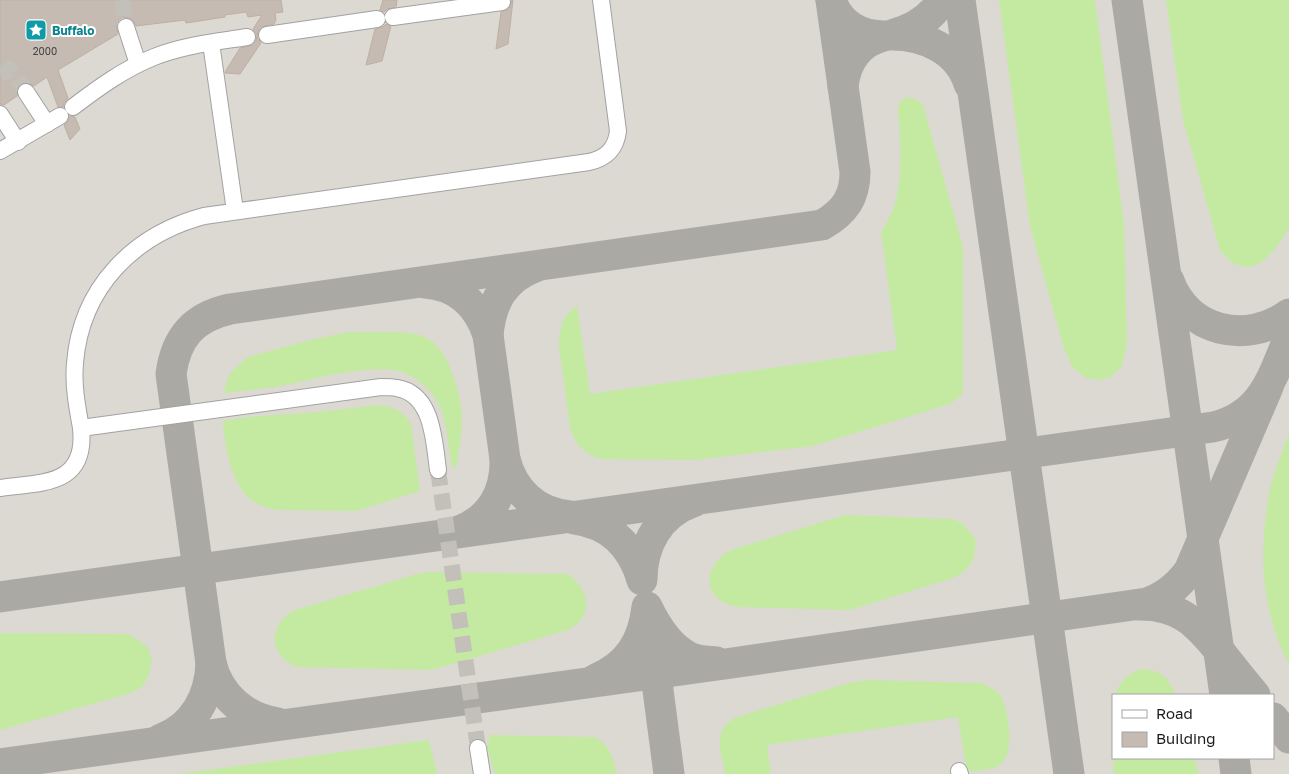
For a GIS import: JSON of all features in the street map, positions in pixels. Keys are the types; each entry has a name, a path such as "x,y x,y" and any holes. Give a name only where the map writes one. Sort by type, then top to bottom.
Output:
{"lane":[{"path":"0,488 51,481 63,476 72,468 79,456 82,443 75,391 75,362 85,320 99,290 126,257 161,232 187,221 235,211 589,162 602,158 613,147 618,130 601,0"},
{"path":"267,35 509,1"},
{"path":"126,28 138,64"},
{"path":"0,151 60,116 108,81 138,64 170,51 211,42 247,37"},
{"path":"211,42 235,211"},
{"path":"26,92 60,116"},
{"path":"0,114 18,142"},
{"path":"81,428 381,387 398,388 413,395 424,408 431,424 438,470"},
{"path":"478,748 482,774"}],"shaded area":[{"path":"0,0 1289,0 1289,774 0,774"}],"green space":[{"path":"999,0 1095,0 1124,224 1127,343 1122,366 1111,377 1101,380 1086,378 1073,368 1064,349 1030,226"},
{"path":"1166,0 1289,0 1289,227 1268,257 1250,267 1241,266 1231,261 1220,250 1183,120"},
{"path":"905,98 915,99 923,105 963,247 963,391 961,396 950,404 813,446 695,460 603,459 597,458 582,449 575,440 570,428 559,346 562,323 568,313 577,306 590,394 897,350 881,232 893,209 900,178 898,110 899,103"},
{"path":"349,332 415,334 430,340 438,347 454,377 461,407 461,436 457,465 454,468 452,467 444,420 437,401 423,384 405,373 386,369 372,369 254,390 224,393 227,379 232,371 248,357 310,340"},
{"path":"378,405 397,410 405,415 411,424 420,491 357,511 276,510 254,502 246,496 240,487 227,453 223,421 247,417 319,412"},
{"path":"1289,433 1289,665 1274,629 1269,611 1263,554 1270,488"},
{"path":"845,515 953,519 962,523 975,538 974,557 964,571 953,578 850,610 737,607 718,599 713,592 709,578 714,565 731,550"},
{"path":"430,572 568,574 585,595 586,610 577,624 568,630 432,670 297,667 287,662 276,648 275,633 284,618 292,611 417,574"},
{"path":"0,633 128,634 147,646 152,660 149,675 142,687 128,694 0,730"},
{"path":"1141,669 1159,673 1167,680 1175,694 1115,694 1119,686 1132,673"},
{"path":"867,680 981,683 993,689 1000,695 1003,701 1008,720 1009,741 1005,759 1001,764 993,768 967,772 958,717 767,745 771,774 725,774 720,750 720,737 724,727 731,720 848,683"},
{"path":"490,735 594,737 604,743 612,757 617,774 495,774 487,747"},
{"path":"429,740 437,774 178,774"},
{"path":"1114,759 1194,759 1199,774 1113,774"}],"building":[{"path":"0,0 281,0 283,12 275,13 276,20 274,24 261,27 258,31 257,37 261,43 240,74 225,72 240,48 253,45 256,41 257,35 253,29 262,15 248,17 246,12 186,23 185,20 136,26 132,19 123,17 116,24 118,34 58,70 68,98 63,107 58,107 47,77 34,86 26,82 21,83 17,88 17,96 4,105 0,104"},
{"path":"383,0 397,0 396,7 387,9 384,12 380,10"},
{"path":"512,0 508,44 496,49 501,12 508,10"},
{"path":"386,24 391,26 382,61 366,65 375,29"},
{"path":"70,116 75,117 80,129 70,140 64,125"}],"taxiway":[{"path":"831,0 839,16 851,27 867,34 884,36 867,43 855,54 847,68 843,86"},
{"path":"211,663 171,374 177,349 189,331 206,317 230,309 822,225 843,209 851,196 855,181 831,0"},
{"path":"942,0 927,18 907,30 892,35 916,38 939,47 957,62 969,84"},
{"path":"960,0 1069,774"},
{"path":"1127,0 1225,694"},
{"path":"425,283 447,288 465,298 479,314 488,335 492,313 507,285 524,272 535,267"},
{"path":"1169,281 1178,298 1189,312 1204,322 1220,328 1237,331 1255,329 1273,324 1289,314"},
{"path":"488,335 505,459"},
{"path":"0,597 1213,427 1230,422 1254,404 1270,381 1289,337"},
{"path":"0,764 725,664 1147,603 1160,598 1171,590 1189,571 1268,387"},
{"path":"459,531 480,519 494,503 503,482 505,459 514,481 528,498 547,510 570,516"},
{"path":"574,519 598,526 618,538 632,556 642,580 645,555 655,532 671,514 693,502"},
{"path":"1138,605 1165,608 1186,617 1212,642 1254,694"},
{"path":"596,679 608,673 626,659 638,641 647,607 659,629 675,648 692,658 716,662"},
{"path":"653,652 669,774"},
{"path":"161,739 183,727 198,709 207,687 211,663 220,686 235,704 255,716 278,723"},
{"path":"1274,719 1289,738"},
{"path":"1234,759 1236,774"}],"tunnel":[{"path":"122,0 126,27"},
{"path":"0,75 10,69 26,92"},
{"path":"438,470 478,748"}],"place":[{"name":"Buffalo","path":"36,30"}]}
